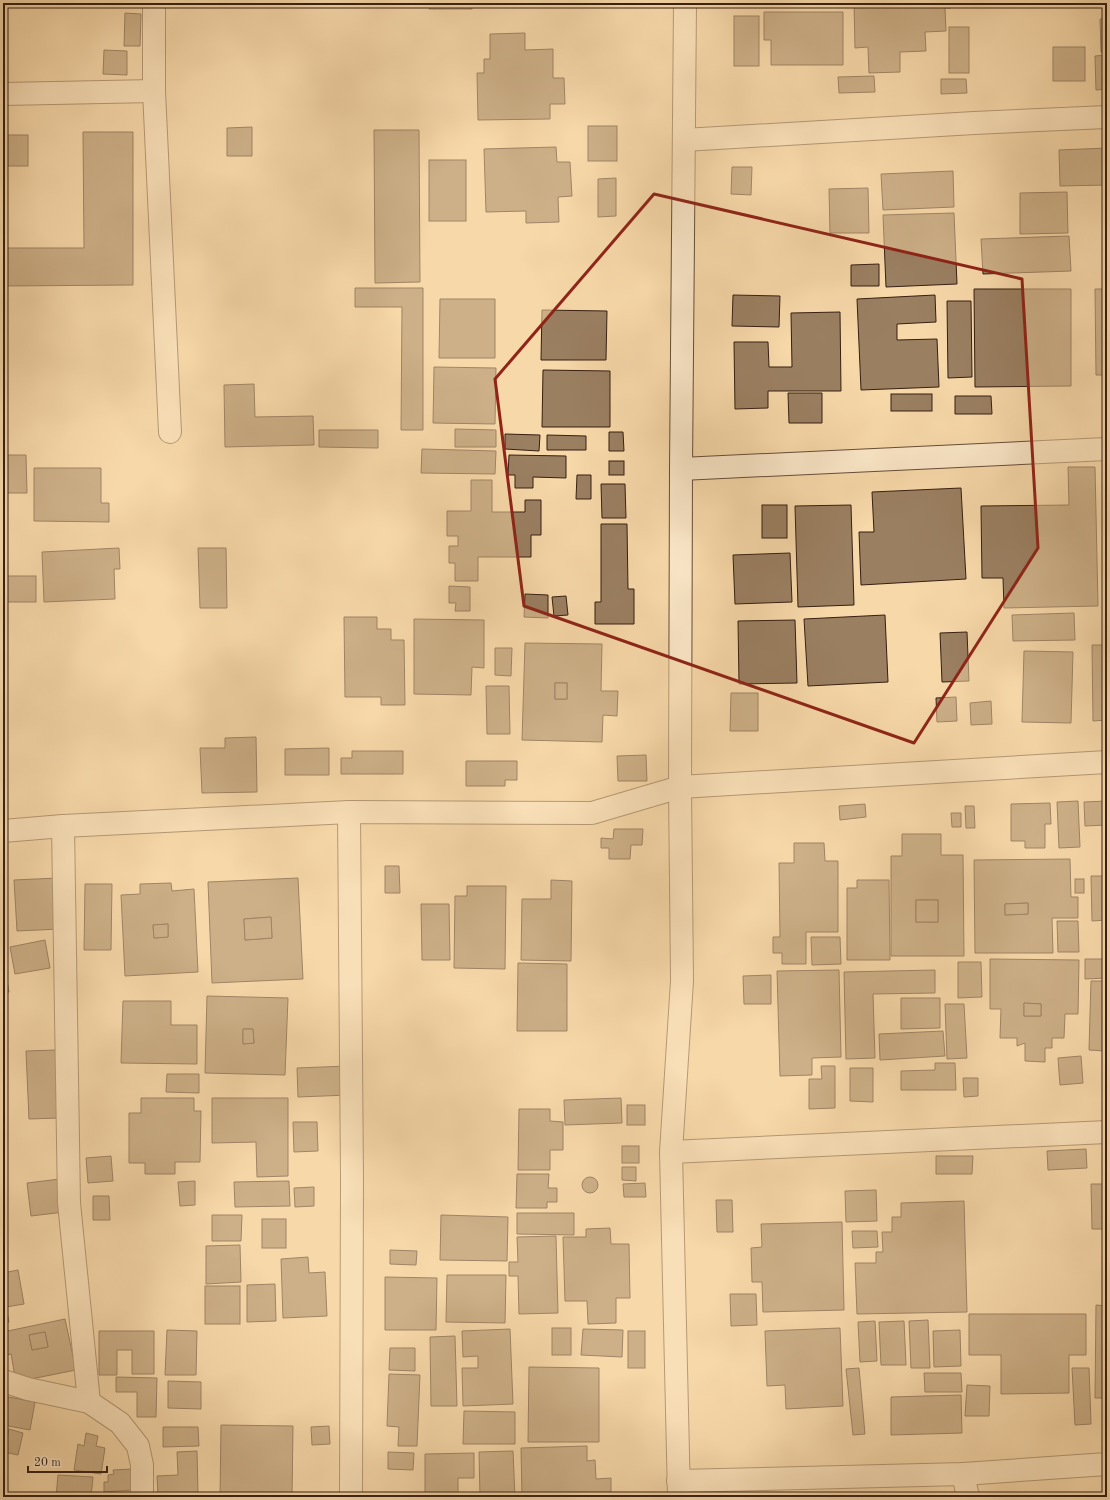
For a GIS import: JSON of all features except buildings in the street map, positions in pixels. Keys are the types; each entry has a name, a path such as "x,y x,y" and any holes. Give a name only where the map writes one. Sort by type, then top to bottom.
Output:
{"street":[{"path":"154,3 154,91 170,432"},
{"path":"685,3 680,787 682,981 671,1152 678,1489 963,1474 1107,1464"},
{"path":"3,94 154,91"},
{"path":"684,140 974,123 1107,117"},
{"path":"681,469 1107,449"},
{"path":"3,831 63,826 349,812 592,813 680,787 1107,762"},
{"path":"349,812 352,1180 351,1497"},
{"path":"63,826 69,1203 89,1402"},
{"path":"671,1152 1107,1132"},
{"path":"3,1381 28,1389 89,1402 120,1423 138,1446 142,1465 142,1497"},
{"path":"963,1474 968,1497"}],"highlighted area":[{"path":"654,194 1022,279 1038,548 914,743 524,606 495,379"}]}
